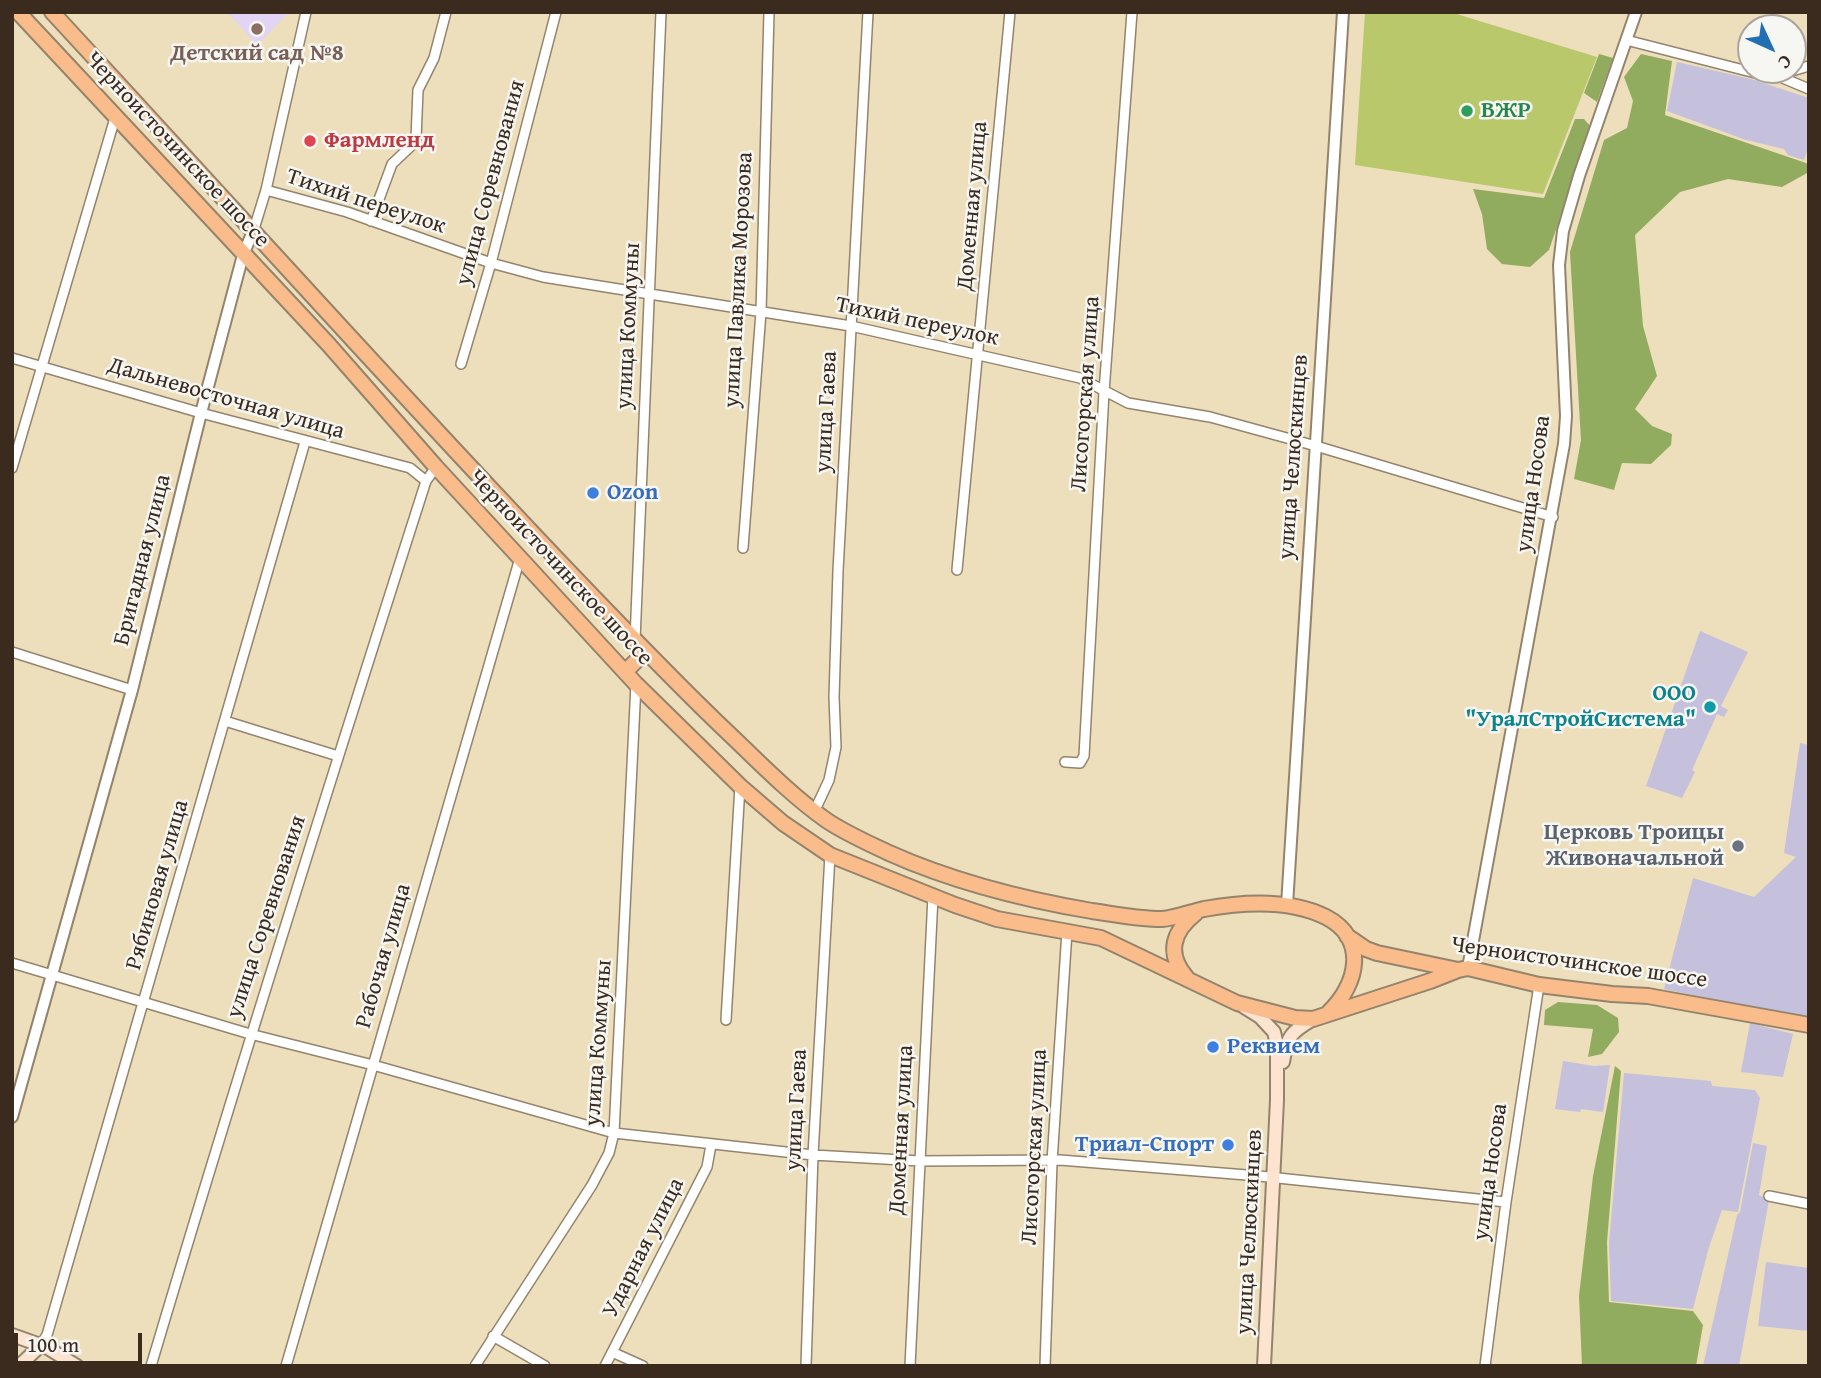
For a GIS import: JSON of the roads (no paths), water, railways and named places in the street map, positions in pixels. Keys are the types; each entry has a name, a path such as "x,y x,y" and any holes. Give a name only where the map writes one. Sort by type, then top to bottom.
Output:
{"main road":[{"name":"Черноисточинское шоссе","path":"18,12 329,345 436,467 636,684 740,786 783,822 830,855 933,895 997,919 1101,938 1187,978"},
{"name":"Черноисточинское шоссе","path":"52,12 455,451 640,647 779,780 815,810 844,830 889,853 1007,895 1138,917 1165,919 1200,910"},
{"path":"625,672 640,647"},
{"path":"1328,1013 1344,997 1353,978 1353,958 1348,936 1335,922 1322,915 1287,905 1229,905 1200,910 1183,923 1177,933 1175,943 1178,968 1187,978 1237,1003 1295,1018 1313,1019 1463,969"},
{"name":"Черноисточинское шоссе","path":"1348,936 1366,949 1377,953 1539,985 1648,996 1809,1025"},
{"name":"улица Челюскинцев","path":"1237,1003 1260,1017 1274,1032 1277,1045 1274,1177 1264,1366"},
{"name":"улица Челюскинцев","path":"1277,1100 1286,1044 1293,1031 1313,1019"},
{"path":"12,1335 43,1342 77,1366"},
{"path":"19,1366 43,1342"}],"street":[{"name":"Бригадная улица","path":"12,1117 132,690 243,255 266,190 306,12"},
{"path":"371,221 393,163 415,139 418,90 434,58 446,12"},
{"name":"улица Соревнования","path":"461,364 491,263 556,12"},
{"name":"улица Коммуны","path":"640,647 661,12"},
{"name":"улица Павлика Морозова","path":"743,548 761,312 769,12"},
{"name":"улица Гаева","path":"815,810 829,780 836,747 835,669 850,326 868,12"},
{"name":"Доменная улица","path":"957,570 1010,12"},
{"name":"Лисогорская улица","path":"1065,762 1080,763 1084,756 1104,392 1132,12"},
{"name":"улица Челюскинцев","path":"1287,905 1343,12"},
{"name":"улица Носова","path":"1463,969 1564,444 1566,416 1560,250 1579,176 1636,12"},
{"path":"1626,40 1737,68"},
{"path":"12,468 115,118"},
{"name":"Тихий переулок","path":"266,190 371,221 491,263 543,277 850,326 1080,378 1128,402 1210,417 1552,517"},
{"name":"Дальневосточная улица","path":"12,358 305,442 410,468 426,481"},
{"name":"Рябиновая улица","path":"43,1342 144,1004 305,442"},
{"name":"улица Соревнования","path":"151,1366 250,1034 338,756 426,481 436,467"},
{"name":"Рабочая улица","path":"286,1366 520,558"},
{"path":"12,652 132,690"},
{"name":"улица Коммуны","path":"475,1366 592,1185 609,1153 614,1133 636,684"},
{"path":"225,721 338,756"},
{"path":"726,1020 740,786"},
{"name":"улица Гаева","path":"806,1366 813,1154 830,855"},
{"name":"Доменная улица","path":"910,1366 933,895"},
{"name":"Лисогорская улица","path":"1045,1366 1052,1162 1067,931"},
{"path":"12,964 250,1034 373,1065 614,1133 711,1145 920,1161 1060,1160 1274,1177 1506,1202"},
{"name":"улица Носова","path":"1485,1366 1506,1202 1539,985"},
{"name":"Ударная улица","path":"605,1366 707,1167 711,1145"},
{"path":"1769,1196 1809,1204"},
{"path":"493,1336 545,1366"},
{"path":"612,1352 643,1366"}],"tram line":[{"path":"31,1366 42,1363 59,1366"}],"place":[{"name":"Детский сад №8","path":"257,29"},
{"name":"ВЖР","path":"1467,111"},
{"name":"Фармленд","path":"310,141"},
{"name":"Ozon","path":"593,493"},
{"name":"ООО \"УралСтройСистема\"","path":"1710,707"},
{"name":"Церковь Троицы Живоначальной","path":"1738,846"},
{"name":"Реквием","path":"1213,1047"},
{"name":"Триал-Спорт","path":"1228,1145"}]}
